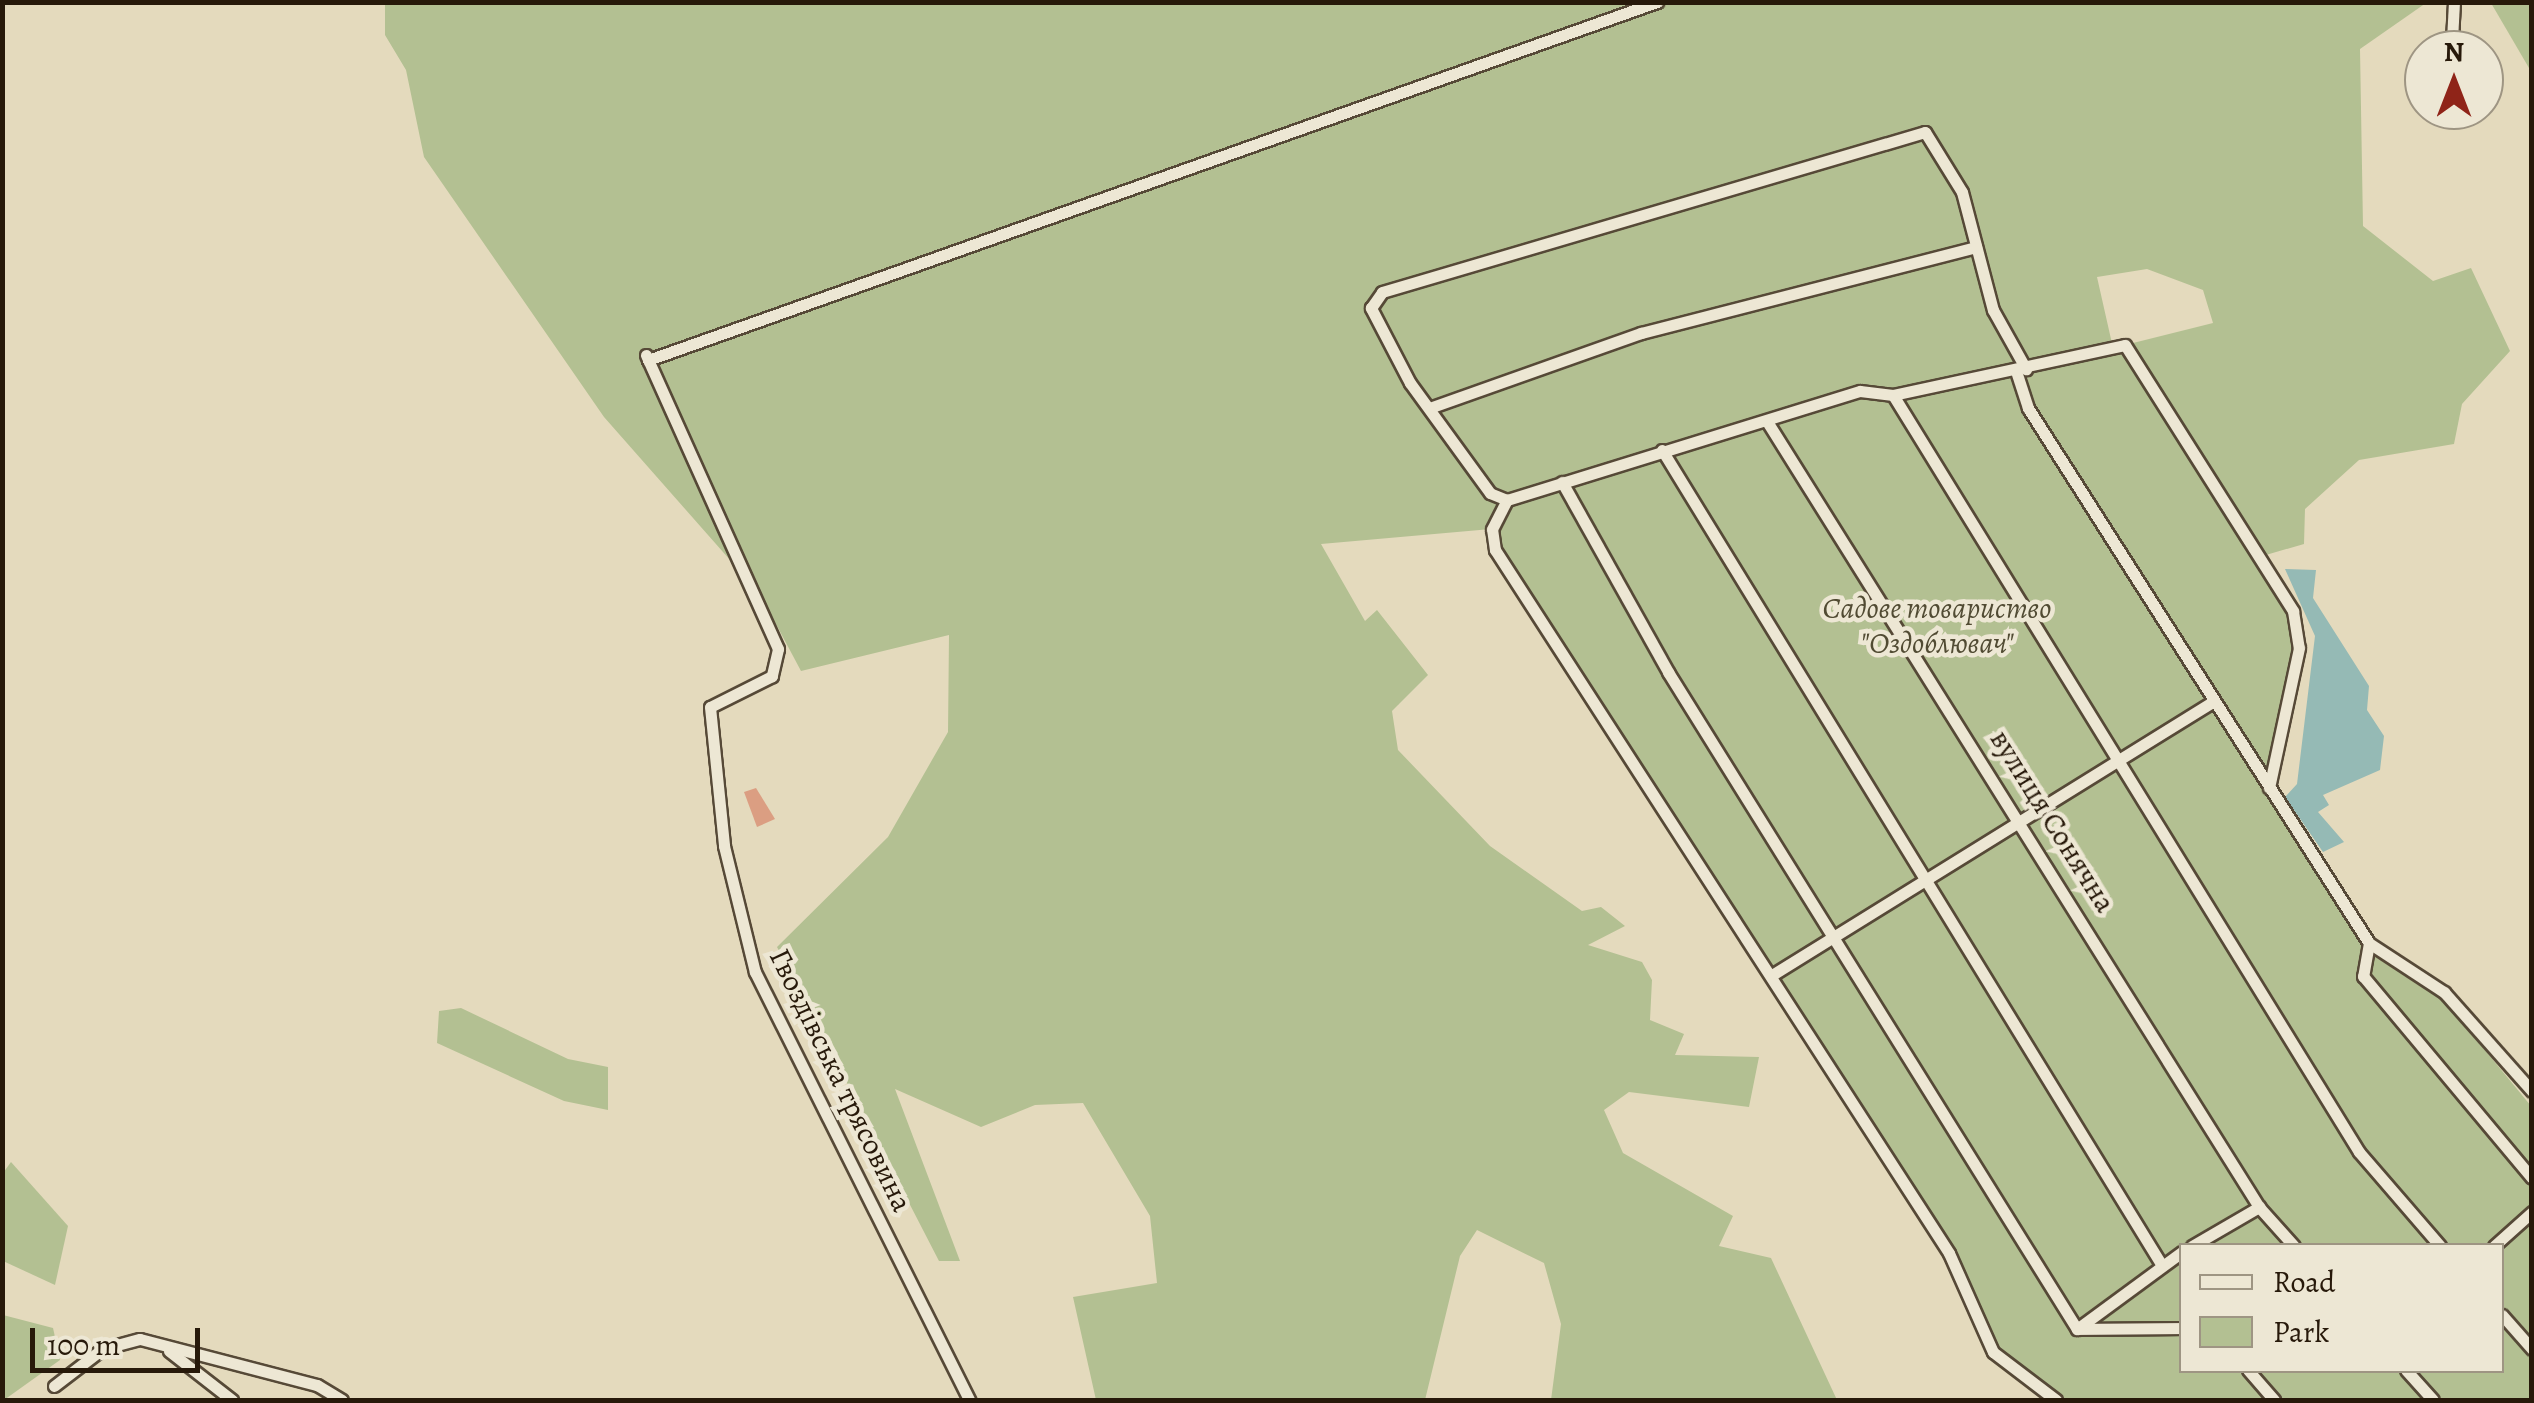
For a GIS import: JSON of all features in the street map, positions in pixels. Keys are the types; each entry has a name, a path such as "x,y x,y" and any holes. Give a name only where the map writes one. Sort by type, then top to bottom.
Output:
{"street":[{"name":"Гвоздівська трясовина","path":"969,1400 755,972 724,846 710,707 772,676 778,649 647,358 1657,2"},
{"path":"2453,30 2454,2"},
{"path":"1508,500 1462,460 1371,308 1382,292 1925,132 1962,192 1993,310 2021,370 2028,408 2369,942 2444,992 2532,1091"},
{"path":"1432,407 1641,334 1976,246"},
{"path":"2056,1400 1993,1352 1949,1253 1495,550 1492,529 1508,500 1662,450 1768,423 1860,391 1893,396 2125,346 2293,612 2299,648 2269,788"},
{"path":"1893,396 2359,1152 2437,1243"},
{"name":"вулиця Сонячна","path":"1768,423 2023,817 2259,1207 2291,1243"},
{"path":"1662,450 2161,1264"},
{"path":"1562,482 1830,935 2077,1330"},
{"path":"1772,975 1830,935 2214,701"},
{"path":"2369,942 2363,976 2532,1178"},
{"path":"2197,1243 2259,1207"},
{"path":"2497,1243 2532,1212"},
{"path":"2077,1330 2179,1254"},
{"path":"2504,1317 2532,1350"},
{"path":"2077,1330 2179,1328"},
{"path":"155,1343 232,1400"},
{"path":"54,1386 102,1349 155,1343 317,1386 342,1400"},
{"path":"2251,1373 2274,1400"},
{"path":"2409,1373 2433,1400"}],"green space":[{"name":"Садове товариство \"Оздоблювач\"","path":"385,3 2426,3 2360,49 2363,226 2433,281 2471,268 2510,351 2462,404 2454,444 2359,460 2305,509 2304,544 2259,557 2293,611 2299,648 2269,788 2369,942 2442,998 2531,1106 2531,1400 2053,1400 1993,1352 1949,1253 1495,550 1491,529 1321,544 1365,621 1377,610 1428,675 1392,711 1398,750 1490,846 1582,911 1601,907 1625,926 1588,945 1642,962 1652,980 1650,1020 1684,1034 1675,1055 1759,1057 1749,1107 1629,1092 1604,1110 1623,1153 1733,1216 1719,1246 1771,1258 1837,1400 1551,1400 1561,1324 1544,1263 1477,1230 1460,1256 1425,1400 1096,1400 1073,1297 1157,1283 1150,1216 1083,1103 1035,1105 981,1127 895,1089 960,1261 939,1261 777,947 888,837 948,732 949,635 801,671 760,594 604,417 424,157 406,70 385,35","holes":["2147,269 2203,290 2213,323 2113,348 2097,277"]},
{"path":"2491,3 2531,3 2531,69 2529,68"},
{"path":"461,1008 568,1059 608,1067 608,1110 564,1101 437,1043 439,1011"},
{"path":"11,1162 68,1226 55,1285 3,1261 3,1173"},
{"path":"3,1315 53,1328 60,1360 4,1400"}],"water":[{"path":"2285,569 2316,570 2313,598 2369,686 2367,710 2384,736 2380,770 2323,795 2329,805 2318,812 2344,842 2323,852 2285,797 2297,784 2315,636"}],"building":[{"path":"756,788 775,819 757,827 744,792"}]}
